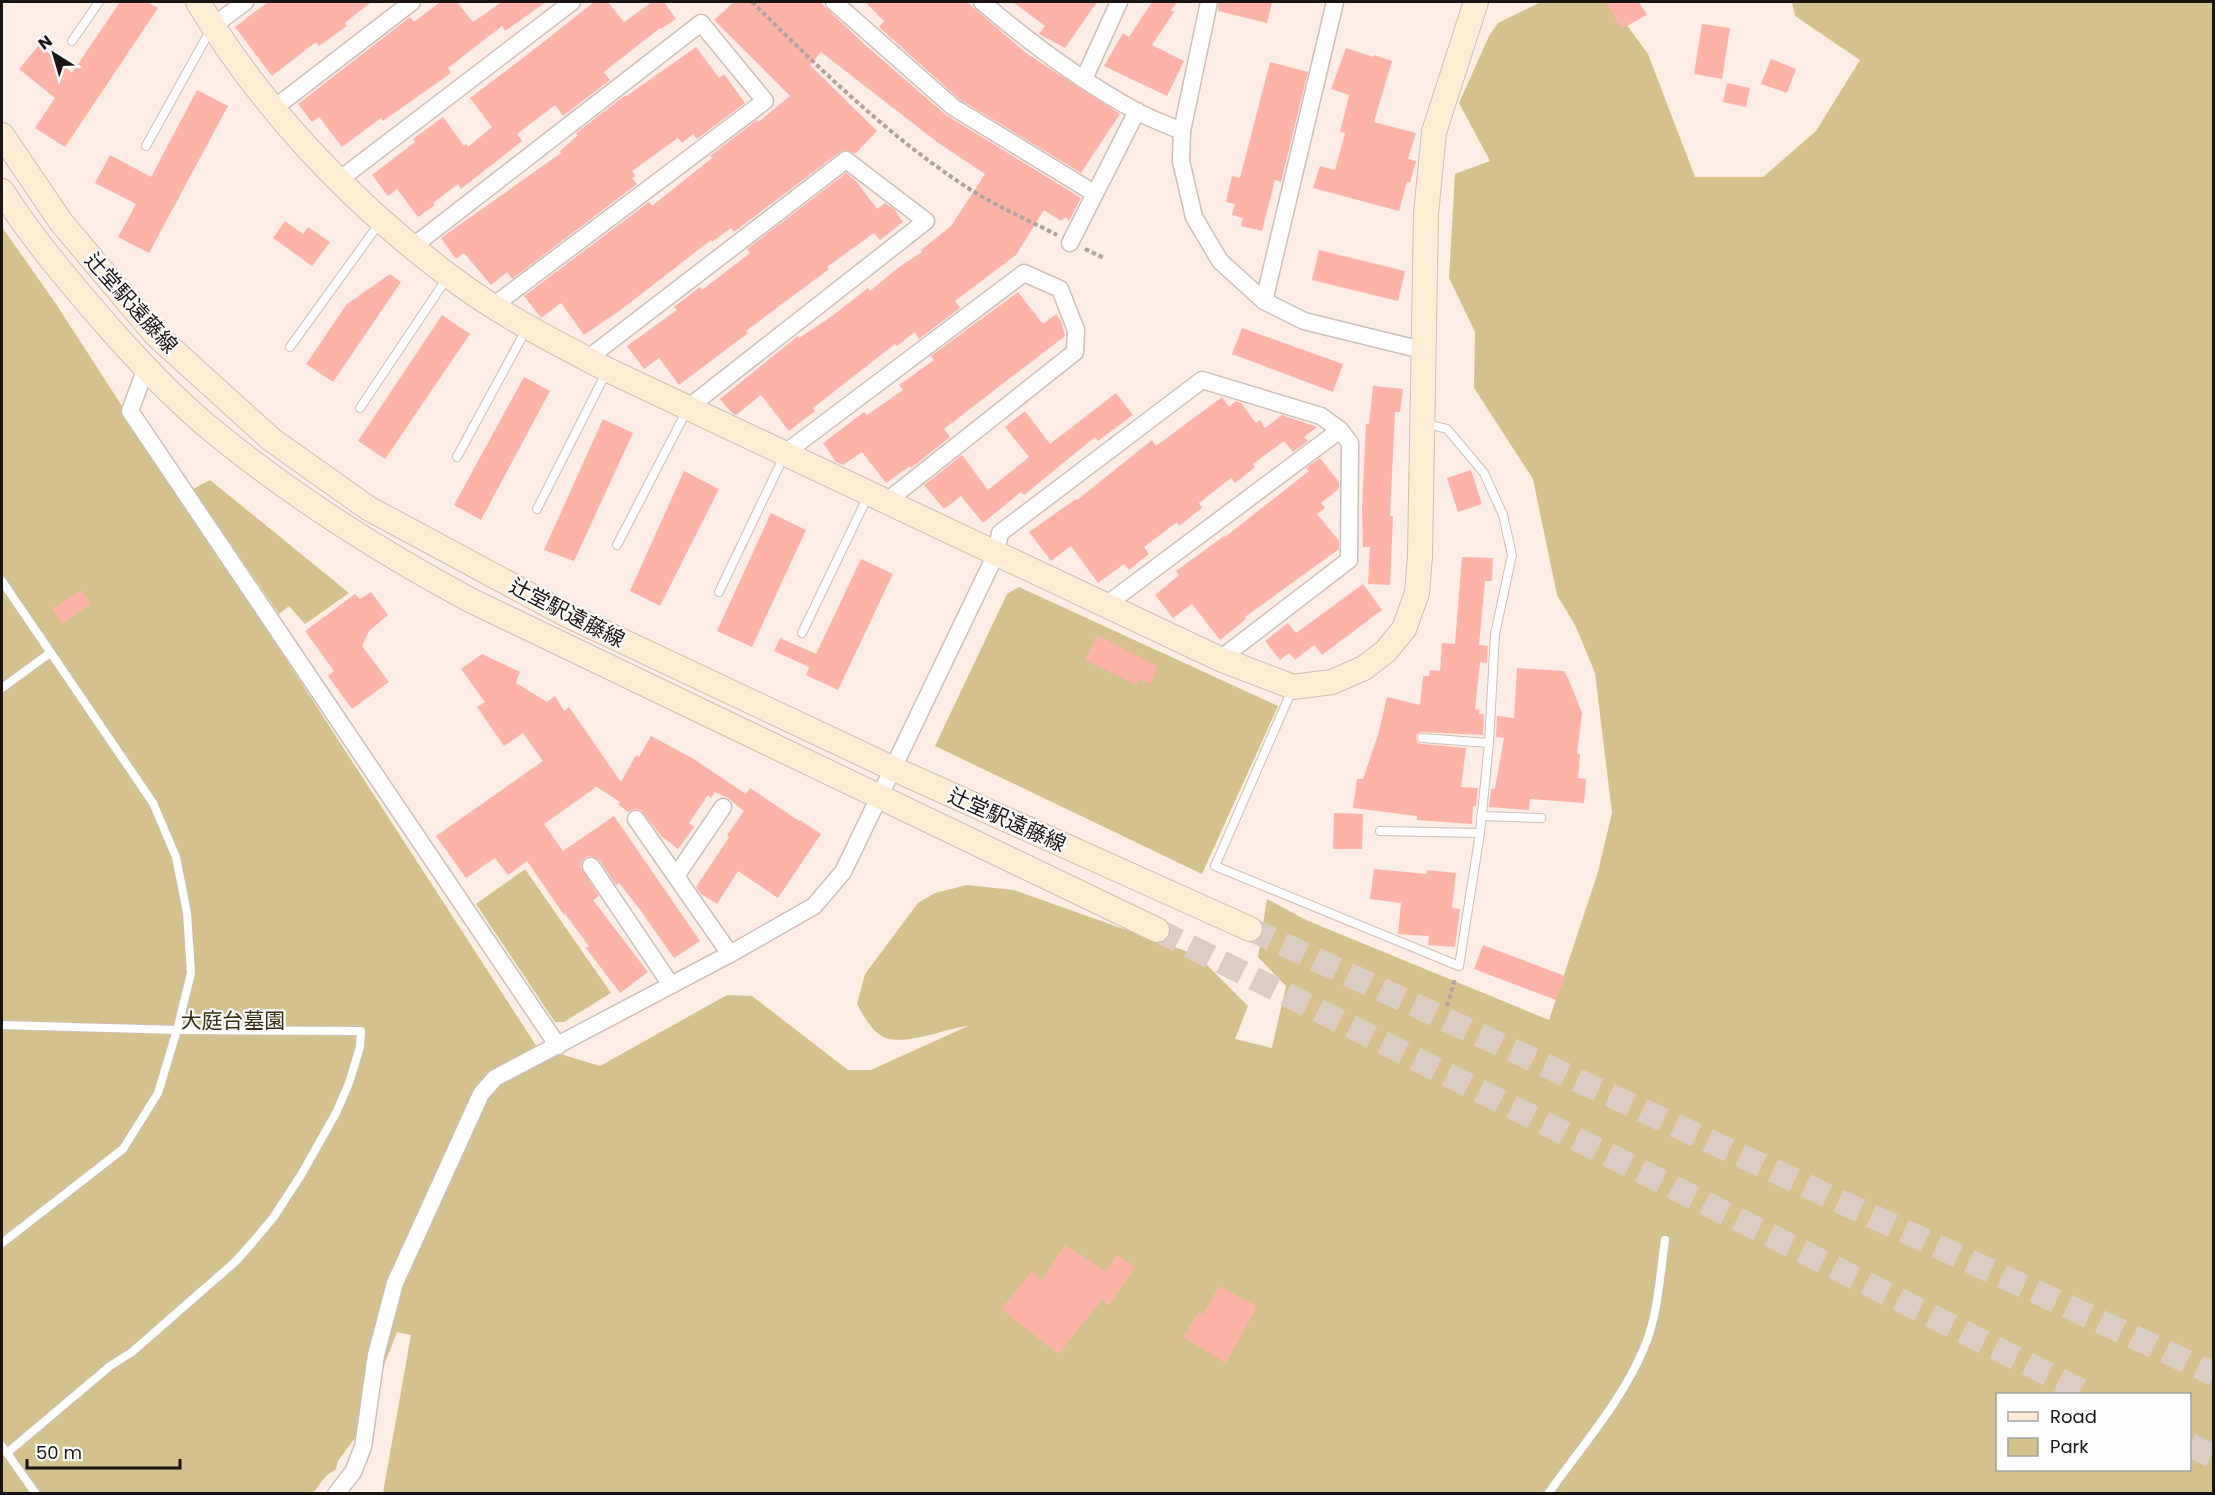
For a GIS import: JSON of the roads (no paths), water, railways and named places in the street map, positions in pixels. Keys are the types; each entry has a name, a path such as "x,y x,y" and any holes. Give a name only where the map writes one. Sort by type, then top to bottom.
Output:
{"street":[{"path":"198,2 273,109 339,180 381,221 448,276 527,328 597,365 1220,659 1293,687 1332,682 1364,669 1386,651 1404,629 1417,592 1420,556 1425,214 1434,132 1476,2"},
{"path":"213,26 245,2"},
{"path":"273,109 412,2"},
{"path":"339,180 572,2"},
{"path":"834,2 953,106 1094,193"},
{"path":"982,2 1011,27 1084,80 1137,111 1182,131"},
{"path":"1084,80 1119,2"},
{"path":"1209,2 1182,131 1181,160 1194,217 1220,261 1264,301 1304,321 1422,350"},
{"path":"1264,301 1335,2"},
{"path":"412,247 701,23 765,101 493,306"},
{"path":"1070,243 1137,111"},
{"name":"辻堂駅遠藤線","path":"2,135 61,222 156,335 272,440 368,508 565,614 894,769 1250,929"},
{"path":"597,365 846,160 926,221 689,407"},
{"name":"辻堂駅遠藤線","path":"2,191 30,233 76,290 146,368 216,434 280,484 347,529 408,567 472,601 1157,930"},
{"path":"785,453 1024,273 1060,289 1076,330 1075,352 878,497"},
{"path":"146,368 130,411 558,1046"},
{"path":"336,1494 353,1473 363,1447 376,1355 395,1283 481,1094 495,1078 730,954 814,906 843,872 880,798 996,554 1000,533 1202,380 1321,416 1340,430 1350,443 1349,560 1220,659"},
{"path":"1106,605 1340,430"},
{"path":"676,876 723,807"},
{"path":"636,819 730,954"},
{"path":"591,866 671,985"}],"lane":[{"path":"72,41 99,2"},
{"path":"146,146 213,26"},
{"path":"290,347 381,221"},
{"path":"360,408 448,276"},
{"path":"457,457 527,328"},
{"path":"537,509 597,365"},
{"path":"617,545 689,407"},
{"path":"1293,687 1215,866 1459,966 1480,833 1489,743 1495,634 1512,555 1503,515 1484,473 1448,429 1421,422"},
{"path":"719,592 785,453"},
{"path":"802,633 878,497"},
{"path":"2,581 153,802 176,857 187,913 191,973 158,1093 123,1149 2,1243"},
{"path":"2,688 50,653"},
{"path":"1422,738 1489,743"},
{"path":"1481,816 1541,818"},
{"path":"1380,831 1480,833"},
{"path":"2,1025 177,1030 361,1031 360,1047 349,1083 336,1113 301,1175 273,1218 252,1243 235,1262 132,1352 110,1366 4,1450 36,1494"},
{"path":"1548,1494 1623,1389 1645,1346 1657,1301 1665,1240"}],"tunnel":[{"path":"1250,929 2214,1374"},
{"path":"1157,930 2086,1393"},
{"path":"2191,1446 2214,1457"}],"park label":[{"name":"大庭台墓園","path":"233,1021"}]}
